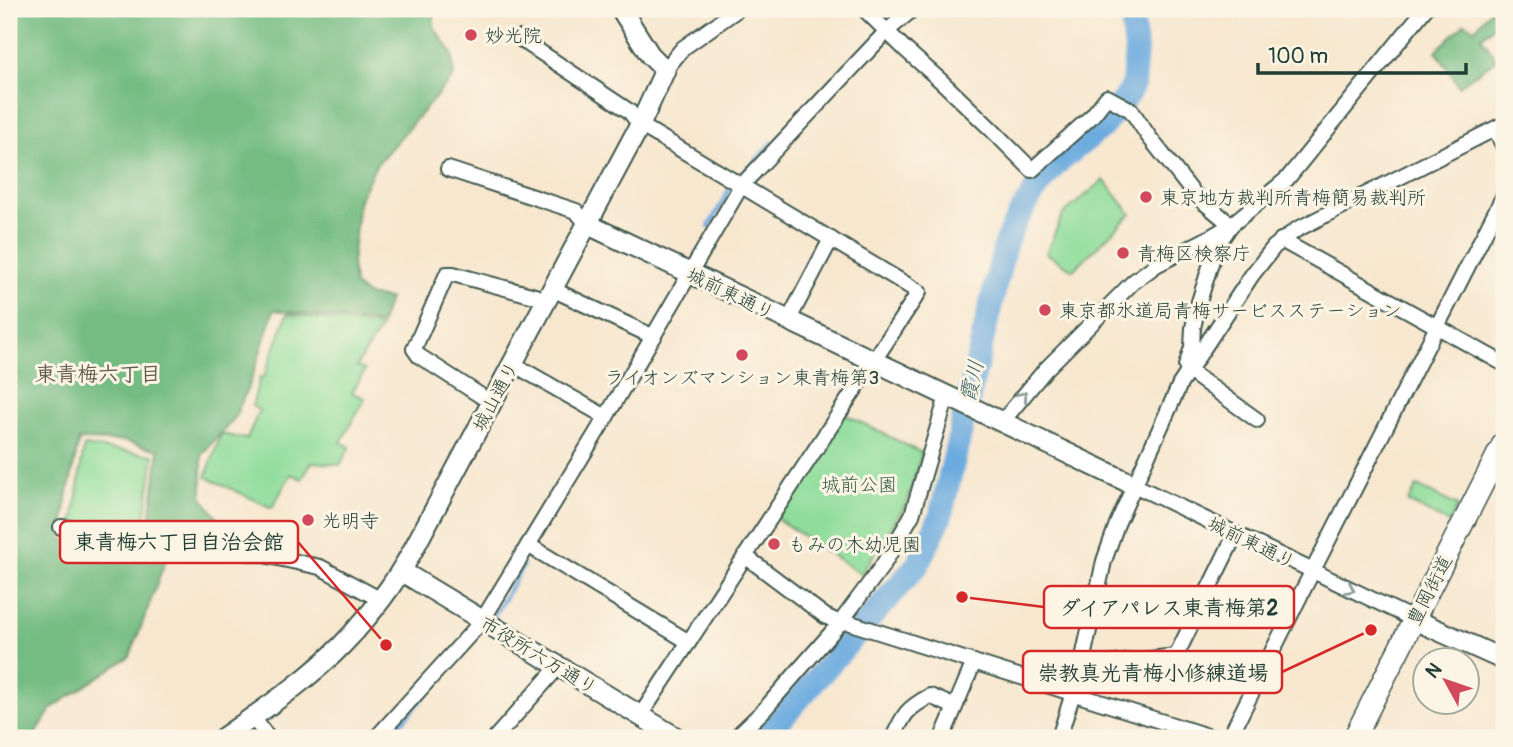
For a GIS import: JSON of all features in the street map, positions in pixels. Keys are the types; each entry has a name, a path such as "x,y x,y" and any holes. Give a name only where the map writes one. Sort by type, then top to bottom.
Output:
{"main road":[{"name":"豊岡街道","path":"1354,738 1504,442"}],"street":[{"path":"621,9 650,55 665,70 683,48 738,9"},
{"path":"864,9 1032,170 1092,116 1107,97 1131,110 1179,177 1194,194 1231,225"},
{"path":"383,735 487,624 528,545 741,186 887,31 913,9"},
{"path":"1002,422 1045,370 1133,282 1156,265 1231,225 1287,178 1425,9"},
{"path":"519,38 629,111 640,125 919,292 640,716"},
{"name":"城山通り","path":"223,738 319,666 341,646 381,600 401,571 640,125 665,70"},
{"path":"1059,738 1081,667 1104,561 1117,524 1186,374 1252,275 1281,240 1296,230 1499,126 1504,148"},
{"path":"448,169 576,211 587,224"},
{"path":"1229,738 1504,195"},
{"name":"城前東通り","path":"587,224 1235,535 1504,660"},
{"path":"1186,374 1193,328 1210,264 1216,247 1231,225"},
{"path":"788,321 831,239"},
{"path":"1281,240 1504,364"},
{"path":"492,403 418,356 414,349 447,274 549,294 653,337"},
{"path":"513,364 606,417"},
{"path":"1186,374 1257,420"},
{"path":"735,738 764,710 843,622 883,565 912,515 950,397"},
{"path":"61,527 259,554 320,567 381,600"},
{"path":"1081,667 1176,656 1235,535"},
{"path":"528,545 689,642"},
{"path":"745,556 825,616 1214,738"},
{"name":"市役所六万通り","path":"401,571 677,738"},
{"path":"942,738 974,662"},
{"path":"495,738 558,667"},
{"path":"893,738 906,713 913,705 929,696 955,707"},
{"path":"253,717 268,738"}],"green space":[{"path":"9,9 434,9 434,27 452,53 454,76 376,165 359,199 352,263 354,285 367,295 389,299 381,324 274,310 250,383 234,419 202,454 202,497 222,524 193,537 166,535 150,521 159,450 123,441 79,440 66,502 62,540 168,554 130,656 52,708 33,738 9,738"},
{"path":"1491,9 1504,9 1504,17 1481,37 1497,59 1459,86 1436,51 1465,23 1475,29"},
{"path":"1104,180 1131,214 1073,270 1046,253 1063,214"},
{"path":"287,314 381,327 356,367 365,370 352,393 365,398 341,442 350,447 340,465 312,462 302,479 291,474 272,508 206,477 221,434 247,439 259,410 252,406 260,377 264,377"},
{"name":"城前公園","path":"844,414 922,453 907,503 861,574 776,518"},
{"path":"84,446 154,455 143,533 73,523"},
{"path":"1417,486 1458,506 1449,523 1408,502"}],"waterway":[{"name":"霞川","path":"764,738 918,564 940,518 1006,241 1037,187 1055,165 1103,126 1129,93 1133,84 1136,50 1131,9"},
{"path":"742,175 772,143"},
{"path":"709,227 729,190"},
{"path":"492,619 523,566"},
{"path":"388,738 456,660"}],"place":[{"name":"妙光院","path":"471,35"},
{"name":"東京地方裁判所青梅簡易裁判所","path":"1146,197"},
{"name":"青梅区検察庁","path":"1123,253"},
{"name":"東京都水道局青梅サービスステーション","path":"1045,310"},
{"name":"ライオンズマンション東青梅第3","path":"742,355"},
{"name":"光明寺","path":"308,520"},
{"name":"もみの木幼児園","path":"774,544"},
{"name":"ダイアパレス東青梅第2","path":"962,597"},
{"name":"崇教真光青梅小修練道場","path":"1371,630"},
{"name":"東青梅六丁目自治会館","path":"386,645"}],"district":[{"name":"東青梅六丁目","path":"98,374"}]}
